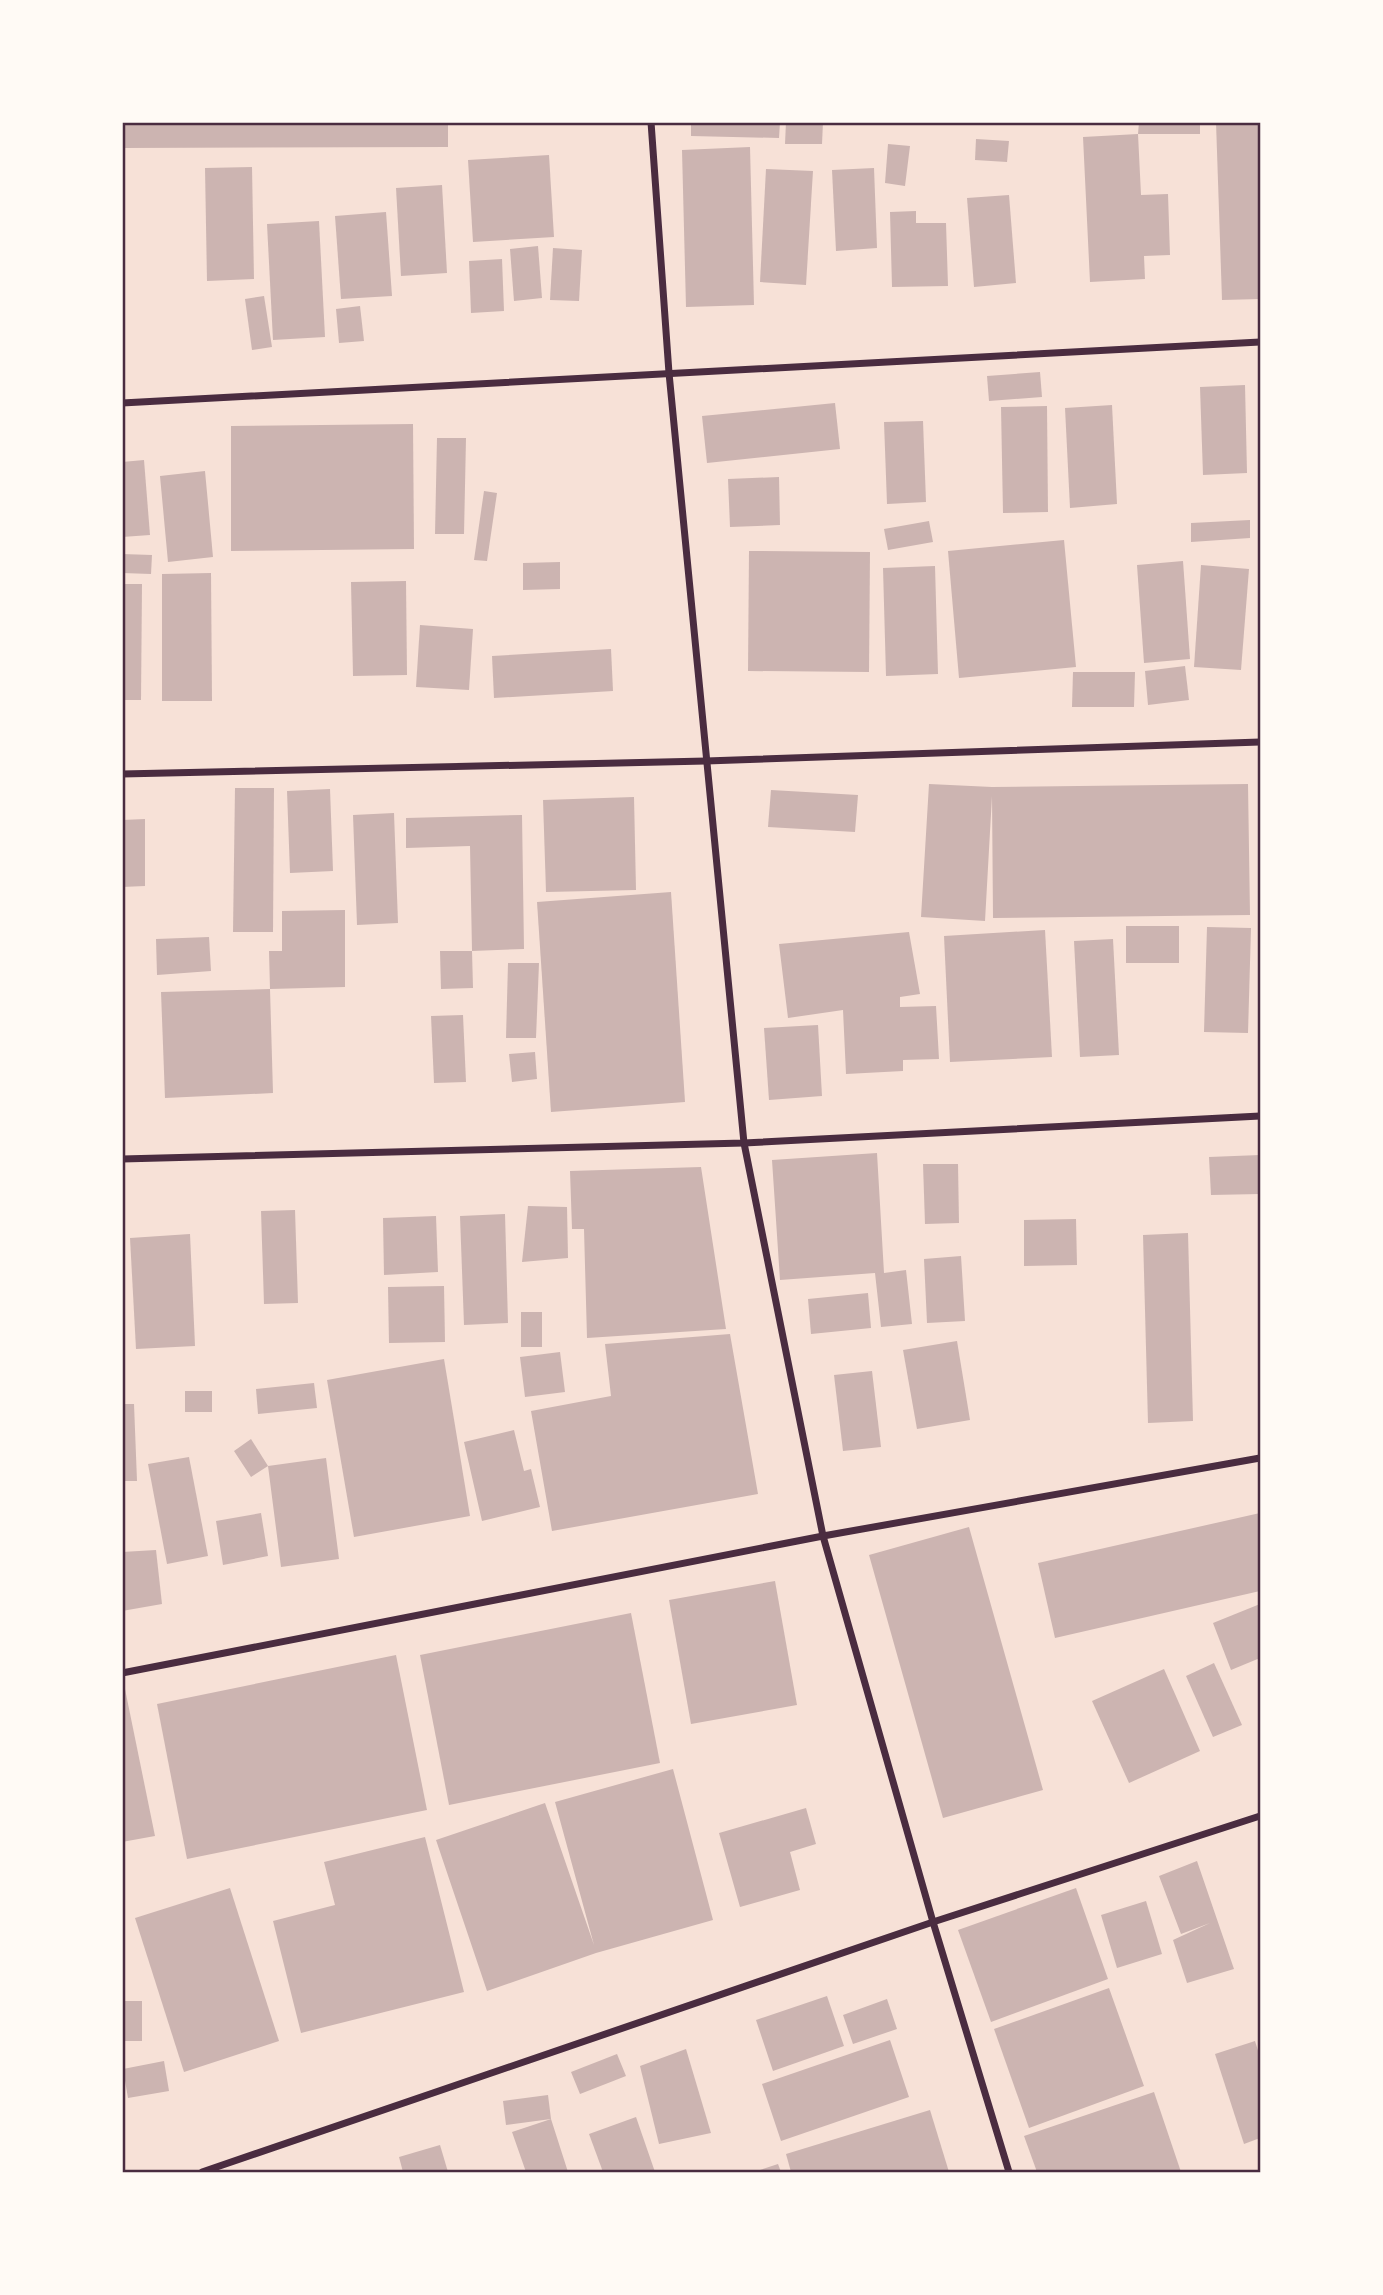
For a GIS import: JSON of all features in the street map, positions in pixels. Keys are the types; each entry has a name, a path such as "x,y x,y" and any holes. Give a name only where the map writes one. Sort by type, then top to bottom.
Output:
{"street":[{"path":"651,122 669,373 744,1143 823,1536 933,1922 1009,2172"},
{"path":"122,403 1261,342"},
{"path":"122,774 706,761 1261,742"},
{"path":"122,1159 744,1143 1261,1116"},
{"path":"122,1672 823,1536 1261,1458"},
{"path":"202,2172 933,1922 1261,1816"}],"building":[{"path":"122,122 448,122 448,147 122,148"},
{"path":"691,122 780,122 779,138 691,136"},
{"path":"786,122 823,122 822,144 785,144"},
{"path":"1139,122 1200,122 1200,134 1138,134"},
{"path":"1216,122 1260,122 1260,299 1222,300"},
{"path":"1138,134 1141,195 1168,194 1170,255 1144,256 1145,279 1090,282 1083,137"},
{"path":"976,139 1009,141 1007,162 975,160"},
{"path":"888,144 910,146 905,186 885,183"},
{"path":"750,147 754,305 686,307 682,150"},
{"path":"549,155 554,237 473,242 468,160"},
{"path":"252,167 254,279 207,281 205,168"},
{"path":"874,168 877,248 836,251 832,170"},
{"path":"766,169 813,171 806,285 760,282"},
{"path":"442,185 447,273 401,276 396,188"},
{"path":"1009,195 1016,283 974,287 967,198"},
{"path":"916,211 916,223 946,223 948,286 892,287 890,212"},
{"path":"386,212 392,296 341,299 335,216"},
{"path":"319,221 325,337 273,340 267,224"},
{"path":"538,246 542,298 514,301 510,249"},
{"path":"553,248 582,250 579,301 550,300"},
{"path":"502,259 504,311 471,313 469,261"},
{"path":"264,296 272,347 252,350 245,299"},
{"path":"360,306 364,341 339,343 336,309"},
{"path":"1040,372 1042,397 989,401 987,376"},
{"path":"1245,385 1247,473 1203,475 1200,387"},
{"path":"835,403 840,449 707,463 702,416"},
{"path":"1112,405 1117,504 1070,508 1065,408"},
{"path":"1047,406 1048,512 1003,513 1001,407"},
{"path":"923,421 926,502 887,504 884,422"},
{"path":"413,424 414,549 231,551 231,426"},
{"path":"437,438 466,438 464,534 435,534"},
{"path":"144,460 150,535 122,537 122,462"},
{"path":"205,471 213,557 168,562 160,476"},
{"path":"779,477 780,525 730,527 728,479"},
{"path":"484,491 497,493 487,561 474,560"},
{"path":"1250,520 1250,538 1191,542 1191,523"},
{"path":"929,521 933,542 888,550 884,529"},
{"path":"1064,540 1076,667 959,678 948,551"},
{"path":"749,551 870,552 869,672 748,671"},
{"path":"122,554 152,555 151,574 122,573"},
{"path":"1183,561 1190,659 1144,663 1137,565"},
{"path":"560,562 560,589 523,590 523,563"},
{"path":"1201,565 1249,569 1241,670 1194,667"},
{"path":"935,566 938,674 886,676 883,568"},
{"path":"211,573 212,701 162,701 162,574"},
{"path":"406,581 407,675 353,676 351,582"},
{"path":"122,584 142,584 141,700 122,700"},
{"path":"420,625 473,629 469,690 416,687"},
{"path":"611,649 613,691 494,698 492,656"},
{"path":"1185,666 1189,700 1148,705 1145,671"},
{"path":"1073,672 1135,672 1134,707 1072,707"},
{"path":"929,784 992,787 1248,784 1250,915 993,918 992,796 985,921 921,917"},
{"path":"235,788 274,788 273,932 233,932"},
{"path":"330,789 333,871 290,873 287,791"},
{"path":"771,790 858,795 855,832 768,827"},
{"path":"634,797 636,890 546,892 543,800"},
{"path":"394,813 398,923 357,925 353,815"},
{"path":"522,815 524,949 472,951 470,846 406,848 406,818"},
{"path":"145,819 145,886 122,887 122,820"},
{"path":"671,892 685,1102 551,1112 537,902"},
{"path":"345,910 345,987 270,989 269,951 282,951 282,911"},
{"path":"1126,926 1179,926 1179,963 1126,963"},
{"path":"1207,927 1251,928 1248,1033 1204,1032"},
{"path":"1045,930 1052,1057 950,1062 944,936"},
{"path":"909,932 920,994 900,997 900,1007 936,1006 939,1059 903,1060 903,1071 846,1074 843,1010 788,1018 779,944"},
{"path":"209,937 211,971 157,975 156,939"},
{"path":"1113,939 1119,1055 1080,1057 1074,941"},
{"path":"440,951 472,951 473,988 441,989"},
{"path":"508,963 539,963 536,1038 506,1038"},
{"path":"270,989 273,1093 165,1098 161,992"},
{"path":"463,1015 466,1082 434,1083 431,1016"},
{"path":"818,1025 822,1096 769,1100 764,1028"},
{"path":"535,1052 537,1079 512,1082 509,1054"},
{"path":"877,1153 884,1273 906,1270 912,1324 881,1327 875,1273 780,1280 772,1160"},
{"path":"1260,1155 1260,1194 1211,1195 1209,1157"},
{"path":"923,1164 958,1164 959,1223 925,1224"},
{"path":"701,1167 726,1329 587,1338 584,1229 572,1229 570,1171"},
{"path":"528,1206 567,1207 568,1258 522,1262"},
{"path":"295,1210 298,1303 264,1304 261,1211"},
{"path":"505,1214 508,1323 464,1325 460,1216"},
{"path":"436,1216 438,1272 384,1275 383,1218"},
{"path":"1076,1219 1077,1265 1024,1266 1024,1220"},
{"path":"1188,1233 1193,1421 1148,1423 1143,1235"},
{"path":"190,1234 195,1346 136,1349 130,1238"},
{"path":"961,1256 965,1321 927,1323 924,1259"},
{"path":"444,1286 445,1342 389,1343 388,1287"},
{"path":"868,1293 871,1328 811,1334 808,1299"},
{"path":"521,1312 542,1312 542,1347 521,1347"},
{"path":"730,1334 758,1494 552,1531 531,1411 611,1396 605,1344"},
{"path":"957,1341 970,1420 917,1429 903,1350"},
{"path":"560,1352 565,1392 525,1397 520,1357"},
{"path":"444,1359 470,1516 354,1537 327,1380"},
{"path":"872,1371 881,1447 843,1451 834,1375"},
{"path":"314,1383 317,1408 258,1414 256,1389"},
{"path":"185,1391 212,1391 212,1412 185,1412"},
{"path":"122,1404 134,1404 137,1481 122,1481"},
{"path":"514,1430 524,1471 531,1469 540,1507 482,1521 464,1442"},
{"path":"251,1439 268,1466 251,1477 234,1451"},
{"path":"189,1457 208,1556 167,1564 148,1464"},
{"path":"326,1458 339,1559 281,1567 268,1466"},
{"path":"261,1513 268,1556 223,1565 216,1521"},
{"path":"1260,1513 1260,1591 1055,1638 1038,1563"},
{"path":"969,1527 1043,1790 943,1818 869,1555"},
{"path":"156,1550 162,1604 122,1611 122,1552"},
{"path":"775,1581 797,1705 691,1724 669,1600"},
{"path":"1260,1604 1260,1658 1231,1670 1213,1623"},
{"path":"631,1613 660,1763 449,1805 420,1655"},
{"path":"396,1655 427,1810 187,1859 157,1704"},
{"path":"1214,1663 1242,1725 1213,1737 1186,1676"},
{"path":"1164,1669 1200,1751 1129,1783 1092,1701"},
{"path":"122,1689 125,1689 155,1836 122,1842"},
{"path":"673,1769 713,1920 596,1953 487,1991 436,1840 545,1803 594,1945 555,1802"},
{"path":"806,1808 816,1844 790,1852 800,1890 740,1907 719,1833"},
{"path":"425,1837 464,1992 301,2033 273,1921 335,1905 324,1862"},
{"path":"1197,1861 1234,1969 1187,1983 1173,1940 1210,1923 1181,1934 1159,1876"},
{"path":"230,1888 279,2041 184,2072 135,1918"},
{"path":"1076,1888 1108,1979 991,2022 958,1930"},
{"path":"1146,1901 1162,1954 1117,1968 1101,1915"},
{"path":"1109,1988 1144,2086 1029,2128 994,2029"},
{"path":"827,1996 844,2046 773,2071 756,2020"},
{"path":"887,1999 897,2029 853,2044 843,2015"},
{"path":"122,2001 142,2001 142,2041 122,2041"},
{"path":"890,2040 909,2097 781,2141 762,2084"},
{"path":"1255,2041 1260,2057 1260,2138 1244,2144 1215,2054"},
{"path":"686,2049 711,2133 659,2144 640,2066"},
{"path":"617,2054 626,2076 580,2094 571,2072"},
{"path":"164,2061 169,2091 128,2098 123,2069"},
{"path":"1154,2092 1181,2172 1037,2172 1024,2136"},
{"path":"548,2095 551,2119 506,2125 503,2101"},
{"path":"930,2110 949,2172 791,2172 786,2154"},
{"path":"636,2117 655,2172 603,2172 589,2134"},
{"path":"551,2119 568,2172 526,2172 512,2132"},
{"path":"440,2145 448,2172 403,2172 399,2157"},
{"path":"778,2164 781,2172 754,2172"}]}
